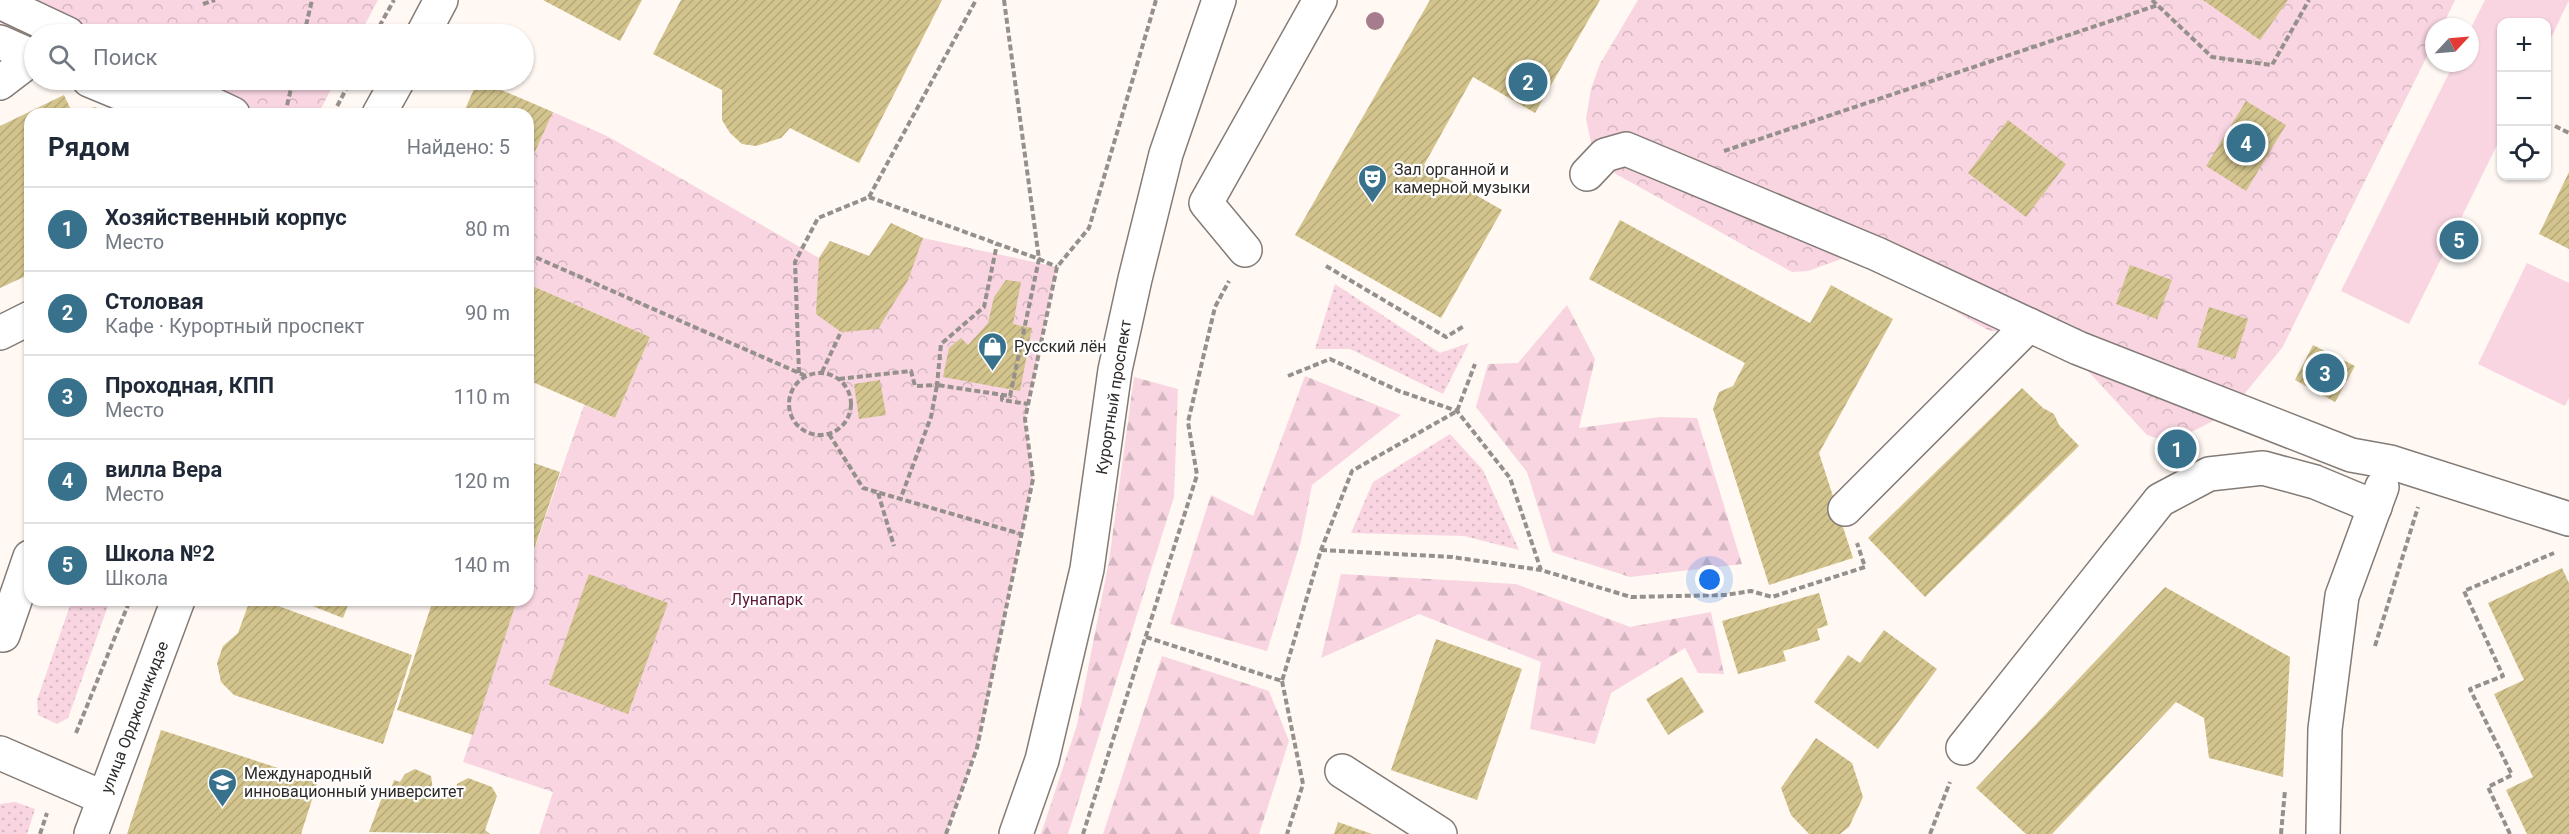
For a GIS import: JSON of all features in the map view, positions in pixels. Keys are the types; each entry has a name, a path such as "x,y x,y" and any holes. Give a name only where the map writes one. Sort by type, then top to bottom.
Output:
{"main road":[{"path":"428,24 441,0"},
{"name":"Курортный проспект","path":"1016,834 1042,760 1087,570 1115,370 1137,268 1166,154 1219,0"},
{"path":"0,2 47,24"},
{"path":"1245,250 1206,203 1322,2"},
{"path":"0,42 24,53"},
{"path":"2,80 24,64"},
{"path":"113,90 157,108"},
{"path":"182,90 220,108"},
{"path":"382,108 392,90"},
{"path":"1587,174 1605,155 1626,149 1877,254 2078,348 2351,455 2390,462 2427,476 2569,519"},
{"path":"0,333 24,321"},
{"path":"1845,509 2029,325"},
{"path":"2324,834 2325,729 2342,596 2390,462"},
{"path":"1963,748 2160,500 2209,474 2263,468 2315,482 2375,507"},
{"path":"1,643 24,575"},
{"name":"улица Орджоникидзе","path":"91,834 176,606"},
{"path":"0,753 104,798"},
{"path":"1342,771 1440,834"}],"path":[{"path":"203,4 214,0"},
{"path":"306,24 312,0"},
{"path":"381,24 394,0"},
{"path":"799,373 795,262 818,218 869,197 976,0"},
{"path":"839,379 850,393 851,405 845,422 829,434 807,431 797,424 791,414 792,390 806,376 822,372 839,379 911,371 915,386 937,385 1010,396 1039,259 1004,0"},
{"path":"946,834 977,748 1033,480 1025,419 1058,267 1089,228 1156,0"},
{"path":"2152,0 2212,57 2272,65 2309,0"},
{"path":"1672,168 2158,5"},
{"path":"286,108 291,90"},
{"path":"336,108 346,90"},
{"path":"2554,126 2569,133"},
{"path":"869,197 1058,267"},
{"path":"900,500 931,417 941,344 984,307 997,244"},
{"path":"1083,834 1197,475 1188,422 1209,327 1215,307 1245,250"},
{"path":"534,257 806,376"},
{"path":"1326,266 1446,337 1464,326"},
{"path":"822,372 841,333"},
{"path":"1288,376 1330,359 1399,391 1457,411 1510,478 1540,570"},
{"path":"1287,834 1303,784 1282,681 1321,550 1352,471 1457,411 1474,364"},
{"path":"1002,395 1002,400 1028,404"},
{"path":"829,434 863,488 1021,534"},
{"path":"2373,653 2427,476"},
{"path":"878,493 894,546"},
{"path":"1321,550 1452,557 1540,570 1631,597 1725,595 1751,591 1772,597 1865,567 1845,509"},
{"path":"2510,834 2488,787 2512,775 2470,689 2504,676 2464,591 2559,551"},
{"path":"76,733 128,606"},
{"path":"1146,637 1282,681"},
{"path":"1930,834 1963,748"},
{"path":"40,834 47,813"}],"green space":[{"path":"0,0 378,0 365,24 24,24 24,34 0,23"},
{"path":"1638,0 2455,0 2446,18 2425,18 2425,60 2282,348 2241,398 2213,421 2185,435 2163,440 2147,435 2075,357 2030,338 1988,330 1865,260 1844,258 1808,271 1792,272 1616,174 1592,147 1586,119 1591,89 1600,64"},
{"path":"2485,0 2569,0 2551,38 2551,18 2497,18 2497,145 2409,324 2341,291 2450,72 2479,72 2479,18 2476,18"},
{"path":"144,90 331,90 321,108 185,108"},
{"name":"Лунапарк","path":"553,112 609,137 819,258 830,241 869,256 891,223 923,238 1057,267 1025,419 1033,479 977,748 946,834 539,834 553,792 463,762 515,606 534,606 534,551 584,405 615,418 650,337 534,287 534,154"},
{"path":"2527,263 2569,283 2569,398 2565,406 2478,364"},
{"path":"1335,284 1440,353 1469,343 1443,394 1350,349 1315,349"},
{"path":"1567,305 1595,359 1579,428 1660,417 1697,418 1742,564 1630,577 1552,552 1527,472 1476,407 1488,364 1518,363"},
{"path":"1305,376 1401,415 1312,485 1301,541 1267,651 1170,624 1211,495 1253,516"},
{"path":"1134,377 1178,389 1174,497 1068,834 1041,834 1077,725 1109,561"},
{"path":"1450,434 1483,470 1519,550 1464,536 1351,533 1373,482"},
{"path":"1341,574 1516,584 1630,627 1711,612 1724,674 1698,673 1685,648 1611,693 1595,744 1530,729 1541,662 1419,614 1321,658"},
{"path":"70,606 108,606 68,718 57,724 38,715 37,700"},
{"path":"1162,656 1269,691 1289,741 1259,834 1103,834"},
{"path":"15,802 35,809 27,834 0,834 0,804"}],"building":[{"path":"543,0 642,0 620,41"},
{"path":"681,0 942,0 859,163 790,128 781,138 756,146 742,144 730,133 722,120 722,90 653,54"},
{"path":"1430,0 1600,0 1535,113 1473,77 1424,165 1502,210 1441,318 1295,235"},
{"path":"2203,0 2288,0 2260,40"},
{"path":"474,90 501,90 553,112 534,154 534,108 466,108"},
{"path":"64,95 70,108 37,108"},
{"path":"2246,101 2286,125 2246,191 2206,166"},
{"path":"24,114 24,277 0,288 0,126"},
{"path":"2008,120 2066,164 2026,217 1968,173"},
{"path":"2569,172 2569,249 2539,234"},
{"path":"1620,220 1810,323 1831,285 1893,319 1819,453 1853,558 1769,585 1713,409 1719,392 1733,386 1745,363 1589,279"},
{"path":"891,223 923,238 908,280 878,329 841,332 816,314 819,258 830,241 869,256"},
{"path":"2130,265 2172,280 2157,319 2116,304"},
{"path":"1006,280 1021,282 1013,324 1032,328 1020,391 943,377 949,348 961,338 968,345 988,323 994,297"},
{"path":"534,287 650,337 615,418 534,383"},
{"path":"2209,307 2248,319 2235,359 2197,347"},
{"path":"2313,345 2355,366 2335,402 2295,380"},
{"path":"880,380 886,415 859,419 854,384"},
{"path":"2022,388 2043,408 2054,414 2059,425 2079,446 1925,597 1868,538"},
{"path":"2185,435 2190,458 2168,463 2163,440"},
{"path":"534,463 560,472 534,549"},
{"path":"2562,568 2569,583 2569,834 2527,834 2506,790 2533,777 2494,694 2524,680 2488,603"},
{"path":"589,574 668,603 628,714 549,685"},
{"path":"2165,587 2290,657 2283,777 2209,758 2204,718 2176,702 2052,834 2026,834 1976,788"},
{"path":"1819,593 1828,625 1817,629 1820,640 1783,651 1786,661 1738,674 1722,621"},
{"path":"248,606 278,606 412,655 383,744 234,695 221,682 217,663 223,646 238,633"},
{"path":"312,606 348,606 343,618"},
{"path":"431,606 515,606 473,735 397,710"},
{"path":"1884,630 1937,669 1878,749 1814,702 1848,655 1860,663"},
{"path":"1436,639 1522,669 1477,800 1391,770"},
{"path":"1682,677 1704,712 1668,735 1646,699"},
{"name":"Международный инновационный университет","path":"161,730 318,781 301,834 127,834"},
{"path":"1816,738 1852,763 1863,797 1849,827 1840,834 1809,834 1791,815 1781,788"},
{"path":"415,769 431,776 433,790 454,796 457,784 468,778 492,787 497,796 485,830 490,834 369,832 384,792 389,794 394,780 400,782 405,774"},
{"path":"1338,822 1372,834 1334,834"}],"place":[{"name":"Столовая","path":"1528,82"},
{"name":"вилла Вера","path":"2246,143"},
{"name":"Зал органной и камерной музыки","path":"1373,204"},
{"name":"Школа №2","path":"2459,240"},
{"name":"Русский лён","path":"993,372"},
{"name":"Проходная, КПП","path":"2325,373"},
{"name":"Хозяйственный корпус","path":"2177,449"},
{"name":"Международный инновационный университет","path":"223,808"}]}
